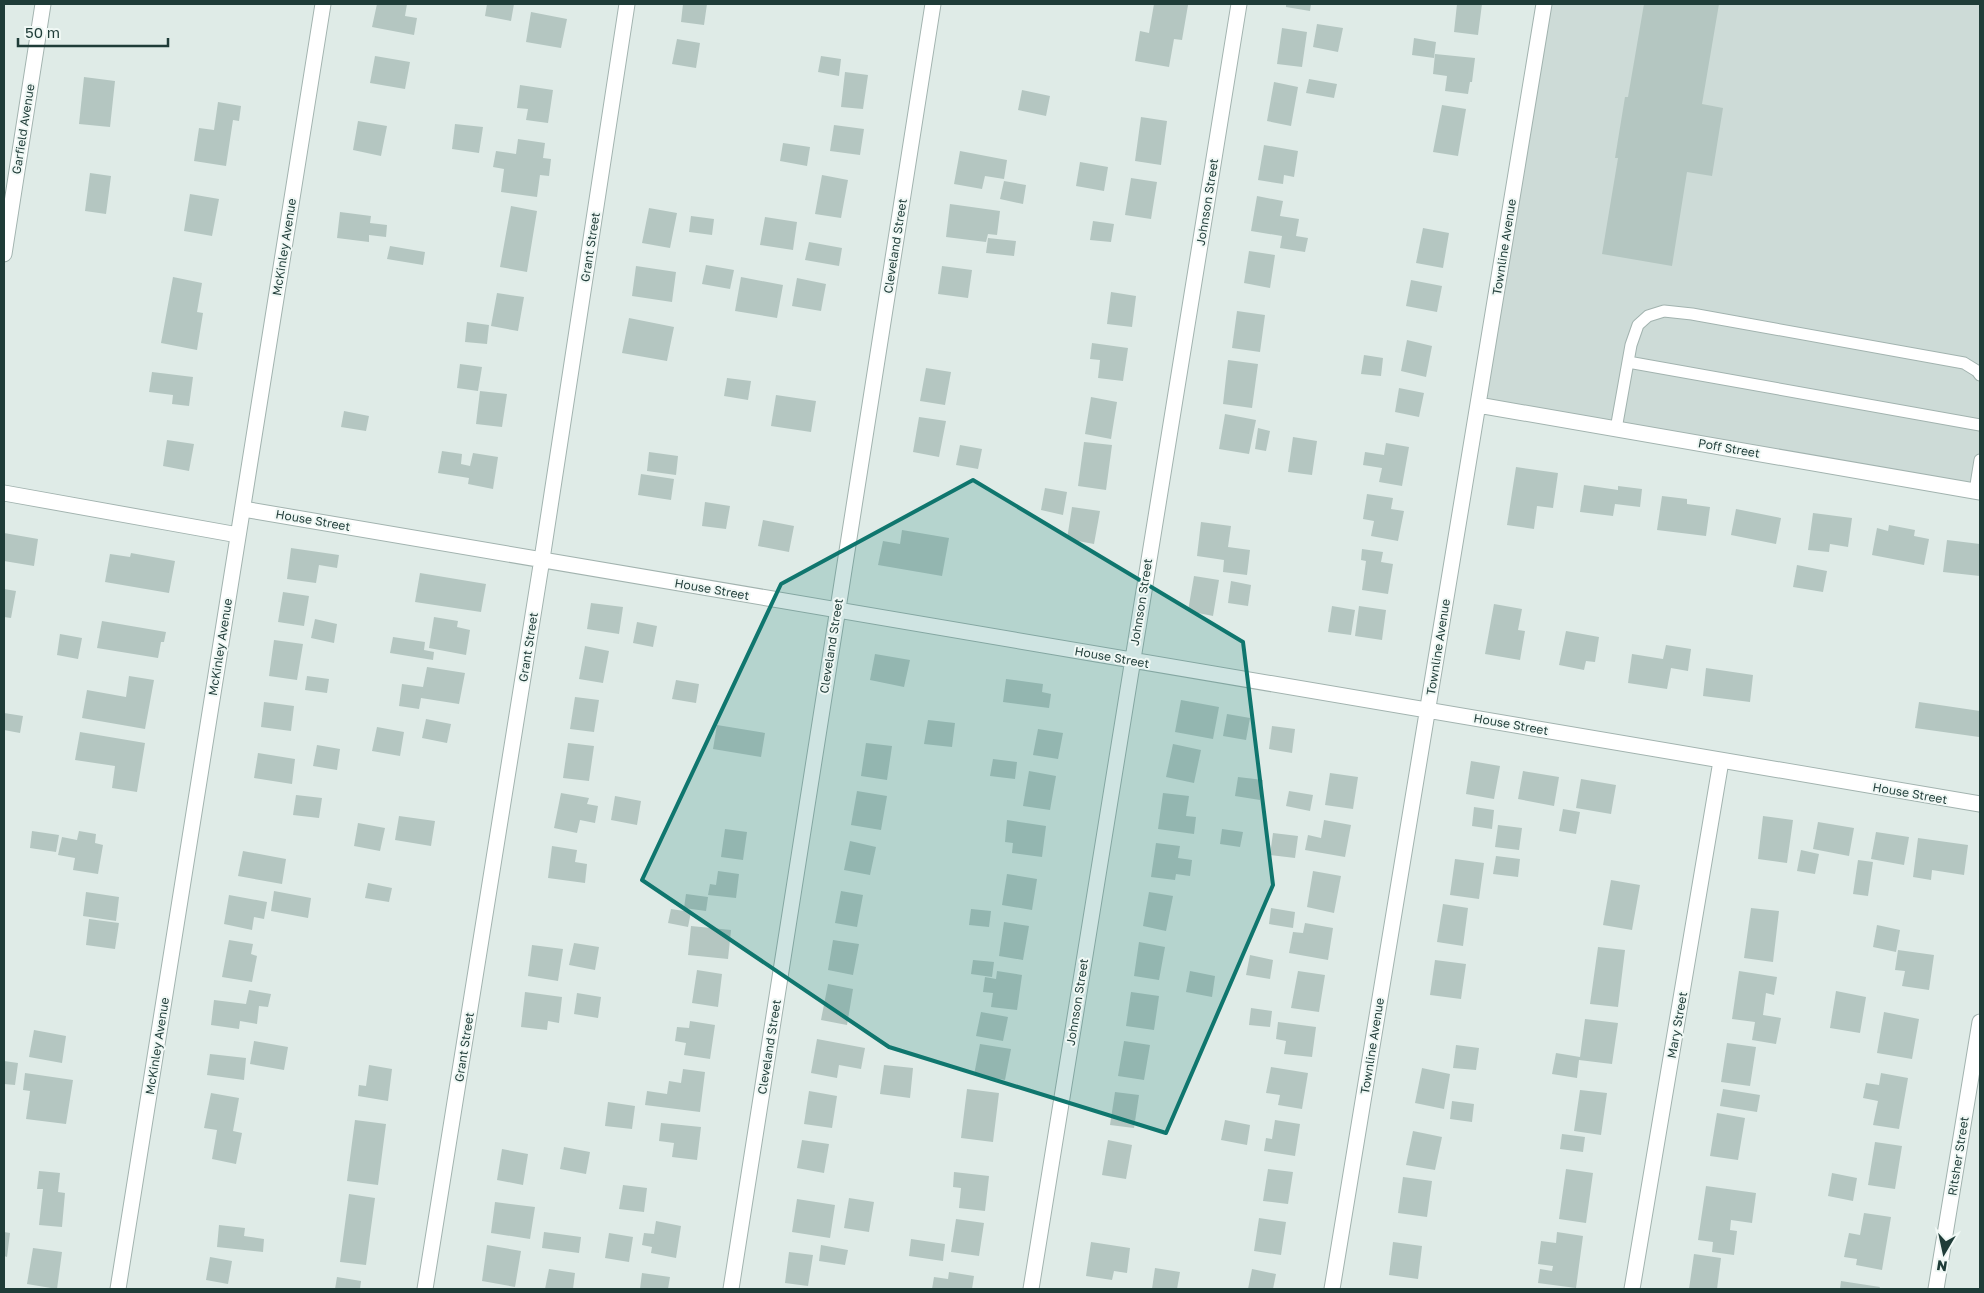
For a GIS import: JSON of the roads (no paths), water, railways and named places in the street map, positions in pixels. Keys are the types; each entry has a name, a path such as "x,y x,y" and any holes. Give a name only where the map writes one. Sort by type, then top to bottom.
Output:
{"street":[{"name":"Garfield Avenue","path":"4,254 43,4"},
{"name":"McKinley Avenue","path":"118,1289 323,4"},
{"name":"Grant Street","path":"426,1289 542,559 627,4"},
{"name":"Cleveland Street","path":"730,1289 933,4"},
{"name":"Johnson Street","path":"1031,1289 1240,4"},
{"name":"Townline Avenue","path":"1332,1289 1544,4"},
{"name":"Poff Street","path":"1478,405 1978,491"},
{"path":"4,493 238,535"},
{"name":"House Street","path":"243,508 1980,804"},
{"name":"Mary Street","path":"1632,1289 1721,761"},
{"name":"Ritsher Street","path":"1936,1289 1980,1022"}],"lane":[{"path":"1616,429 1631,345 1638,324 1648,316 1664,311 1692,314 1964,363 1980,375"},
{"path":"1628,362 1980,425"},
{"path":"1978,491 1980,460"}]}
